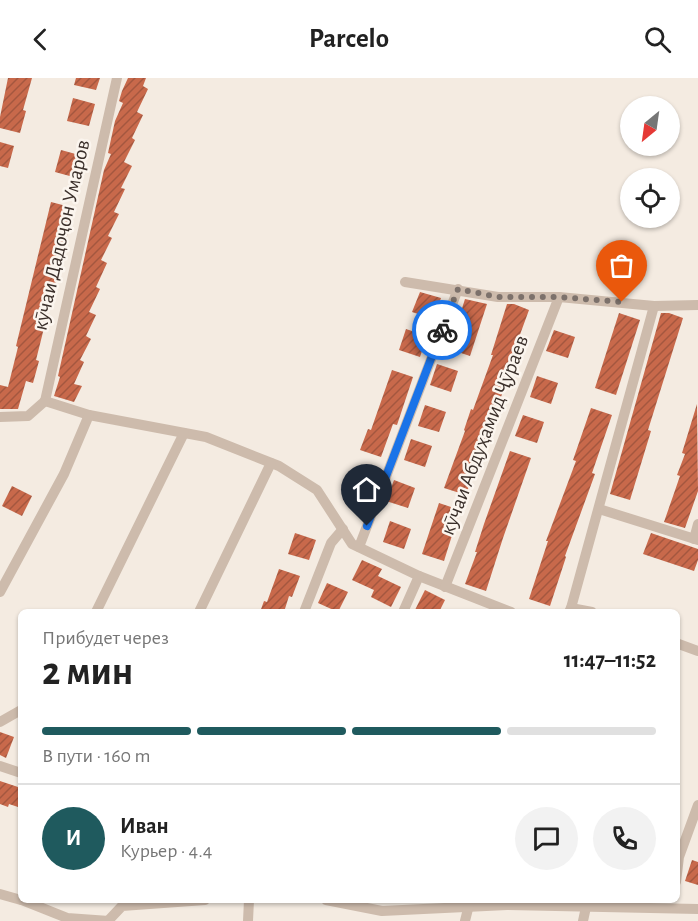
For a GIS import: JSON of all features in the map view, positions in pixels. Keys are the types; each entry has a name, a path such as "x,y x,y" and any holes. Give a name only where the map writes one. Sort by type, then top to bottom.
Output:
{"street":[{"name":"кӯчаи Дадоҷон Умаров","path":"45,401 117,78"},
{"path":"405,282 498,297 559,297 654,306 698,305"},
{"path":"359,547 458,289"},
{"name":"кӯчаи Абдуҳамид Ҷӯраев","path":"446,587 559,297"},
{"path":"570,609 654,306"},
{"path":"0,417 28,416 45,401 89,415 206,437 271,463 317,490 352,544 493,609"},
{"path":"0,592 64,474 89,415"},
{"path":"97,609 184,433"},
{"path":"200,609 271,463"},
{"path":"599,508 696,540 698,524"},
{"path":"305,609 331,543 343,529"},
{"path":"404,609 419,576"},
{"path":"680,644 698,651"},
{"path":"0,723 18,712"},
{"path":"0,766 18,772"},
{"path":"680,854 698,805"},
{"path":"0,894 18,899"},
{"path":"30,903 67,918 109,921 122,906 157,903"},
{"path":"248,921 249,903"},
{"path":"336,903 381,916 469,904 674,904 698,909"},
{"path":"465,921 469,904"},
{"path":"579,904 583,921"}],"building":[{"path":"8,78 32,78 23,110 26,111 20,133 0,128"},
{"path":"76,78 100,78 96,90 74,85"},
{"path":"128,78 146,78 143,86 148,89 137,112 143,115 132,138 135,140 124,162 132,166 121,188 125,189 114,212 119,214 108,236 112,238 101,260 107,263 96,287 100,289 89,312 96,315 86,336 91,339 80,360 84,362 74,384 82,386 74,402 54,396 104,170 111,154 108,153 115,121 123,103 119,101"},
{"path":"73,98 95,104 89,126 67,121"},
{"path":"0,142 14,146 8,168 0,166"},
{"path":"61,150 83,156 77,178 55,172"},
{"path":"51,202 74,208 36,360 39,361 33,383 26,381 18,409 0,409 0,385 8,387"},
{"path":"420,292 441,298 434,319 412,312"},
{"path":"465,299 487,304 470,356 449,349"},
{"path":"507,304 514,304 529,310 518,340 512,366 496,411 494,411 466,495 444,488 471,409 473,410 493,355 491,355"},
{"path":"619,313 640,320 616,395 595,388"},
{"path":"661,313 683,318 648,430 651,431 630,500 610,494"},
{"path":"406,329 427,336 420,357 399,350"},
{"path":"554,330 575,337 568,358 546,351"},
{"path":"437,364 458,371 451,392 430,385"},
{"path":"392,370 413,377 397,425 393,424 381,457 360,450 368,429 371,430"},
{"path":"537,376 558,383 551,404 530,397"},
{"path":"697,404 698,491 685,528 664,522 680,476 677,475 685,454 682,453"},
{"path":"425,405 446,412 439,432 418,426"},
{"path":"591,408 612,415 592,473 595,474 565,556 550,606 529,599 548,541 546,541 576,461 573,460"},
{"path":"523,415 544,422 537,443 515,436"},
{"path":"411,439 432,446 425,467 404,460"},
{"path":"510,451 531,458 486,591 465,584"},
{"path":"351,476 372,483 364,504 343,497"},
{"path":"394,480 415,488 408,508 386,501"},
{"path":"12,486 32,496 22,516 2,506"},
{"path":"439,503 460,510 444,561 422,554"},
{"path":"390,521 411,529 404,549 383,542"},
{"path":"295,533 316,540 309,560 288,554"},
{"path":"651,533 698,549 698,560 694,571 643,554"},
{"path":"362,560 382,569 378,576 401,587 391,607 371,597 374,590 352,580"},
{"path":"279,569 300,576 285,609 261,609 264,601 267,602"},
{"path":"327,583 348,592 340,609 331,609 318,603"},
{"path":"425,590 445,600 440,609 416,609"},
{"path":"0,732 14,737 6,758 0,755"},
{"path":"0,781 18,787 18,807 0,804"},
{"path":"692,860 698,862 698,885 685,881"}],"way so far":[{"path":"442,330 458,289 498,297 559,297 622,302"}],"route":[{"path":"367,526 442,330"}]}
